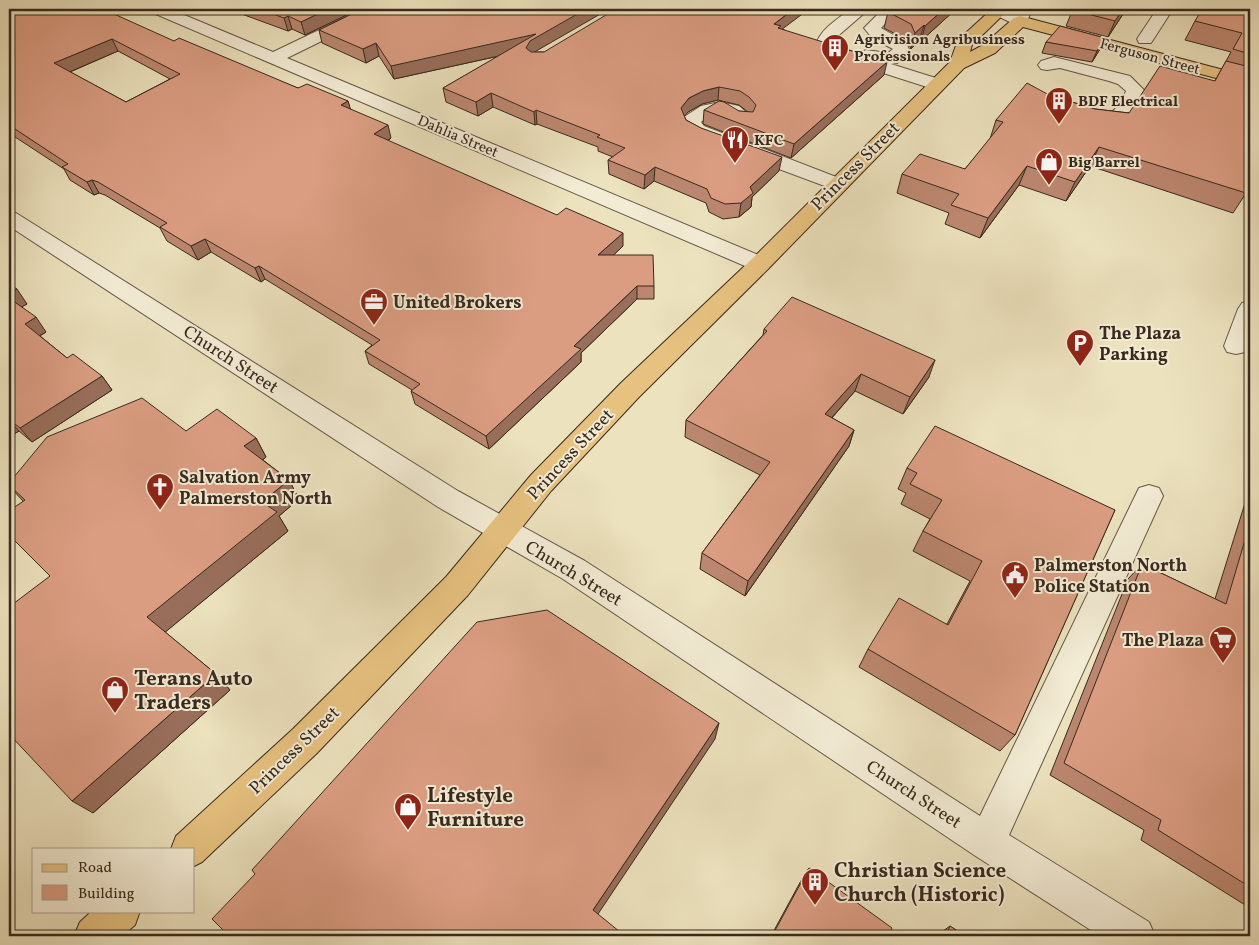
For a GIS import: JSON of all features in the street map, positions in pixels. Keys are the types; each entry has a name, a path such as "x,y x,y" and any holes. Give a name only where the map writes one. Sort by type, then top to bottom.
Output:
{"main road":[{"name":"Ferguson Street","path":"1014,11 1145,39 1250,68"},
{"name":"Ferguson Street","path":"1014,11 1250,82"},
{"name":"Princess Street","path":"189,848 319,728 457,586 541,483 630,390 760,264 936,84 958,64 989,49 1014,11"},
{"name":"Princess Street","path":"958,64 964,44 1014,11"},
{"path":"94,936 120,912"}],"street":[{"name":"Dahlia Street","path":"157,9 760,264"},
{"path":"274,58 375,9"},
{"path":"861,9 840,36 823,43 830,50 936,84"},
{"path":"840,36 854,52 873,58 891,59 900,54 902,50 900,46 878,35 872,28 892,9"},
{"path":"1145,39 1166,9"},
{"path":"1047,65 1061,62 1115,77 1124,80 1135,90 1115,120 1108,123 1094,122 1075,116"},
{"path":"744,120 736,111 718,107 702,112 691,120 693,128 708,136 837,184"},
{"name":"Church Street","path":"9,217 448,499 574,570 987,842 1136,936"},
{"path":"1236,346 1250,309"},
{"path":"987,842 1149,496"}],"building":[{"path":"9,9 103,9 174,41 179,38 298,88 307,84 348,101 341,105 388,125 374,134 557,215 566,208 623,233 598,255 653,255 654,286 637,286 574,346 581,349 486,436 411,391 420,384 365,351 380,340 259,266 255,268 205,239 191,246 160,227 167,223 98,182 92,180 87,182 62,167 68,164 9,125","holes":["112,39 180,74 126,102 54,63"]},
{"path":"259,9 328,9 301,22 288,16 284,18"},
{"path":"362,9 523,9 526,13 535,13 545,9 586,9 530,41 526,48 531,52 544,52 616,9 794,9 774,24 781,26 778,28 887,62 794,144 704,110 719,101 739,111 753,112 756,105 740,91 719,87 703,91 689,98 681,108 686,120 701,128 782,157 750,187 753,193 741,203 725,204 711,198 707,189 655,167 645,175 608,160 625,148 597,137 600,135 536,110 534,112 491,93 476,102 443,88 536,34 391,66 376,43 363,49 319,30"},
{"path":"891,9 944,9 915,33 911,24 888,12"},
{"path":"1073,9 1123,9 1115,21"},
{"path":"1202,9 1250,9 1250,54 1233,49 1242,33 1195,21"},
{"path":"1060,26 1105,38 1097,51 1046,42"},
{"path":"1226,61 1250,67 1250,184 1246,193 1099,147 1075,182 1027,166 988,218 951,205 959,194 902,174 920,154 965,169 1003,122 996,120 1027,83 1049,95 1095,109 1129,113 1160,66 1215,81"},
{"path":"9,284 17,289 9,294"},
{"path":"792,297 935,360 910,397 861,374 825,414 854,430 748,581 702,553 770,462 686,420 767,331 764,329"},
{"path":"9,298 36,317 25,324 67,358 73,354 102,376 20,428 9,419"},
{"path":"142,398 186,431 217,409 256,438 244,446 289,480 262,502 277,512 147,617 216,674 72,801 9,734 9,690 14,670 9,665 9,607 50,576 9,535 9,511 25,500 9,483 47,437"},
{"name":"Palmerston North Police Station","path":"935,426 1115,510 1015,735 868,649 899,598 948,625 982,561 923,531 942,500 910,484 917,473 907,468"},
{"path":"1250,523 1250,887 1158,830 1161,820 1064,763 1142,564 1226,604"},
{"path":"547,610 719,723 593,910 625,936 229,936 212,919 255,874 252,870 477,622"},
{"name":"Christian Science Church (Historic)","path":"809,868 892,928 888,936 772,936"},
{"path":"950,926 965,936 946,936"}],"place":[{"name":"Agrivision Agribusiness Professionals","path":"835,72"},
{"name":"BDF Electrical","path":"1059,125"},
{"name":"KFC","path":"735,164"},
{"name":"Big Barrel","path":"1049,186"},
{"name":"United Brokers","path":"374,326"},
{"name":"The Plaza Parking","path":"1080,367"},
{"name":"Salvation Army Palmerston North","path":"160,511"},
{"name":"Palmerston North Police Station","path":"1015,599"},
{"name":"The Plaza","path":"1223,664"},
{"name":"Terans Auto Traders","path":"115,714"},
{"name":"Lifestyle Furniture","path":"408,831"},
{"name":"Christian Science Church (Historic)","path":"815,906"}]}
